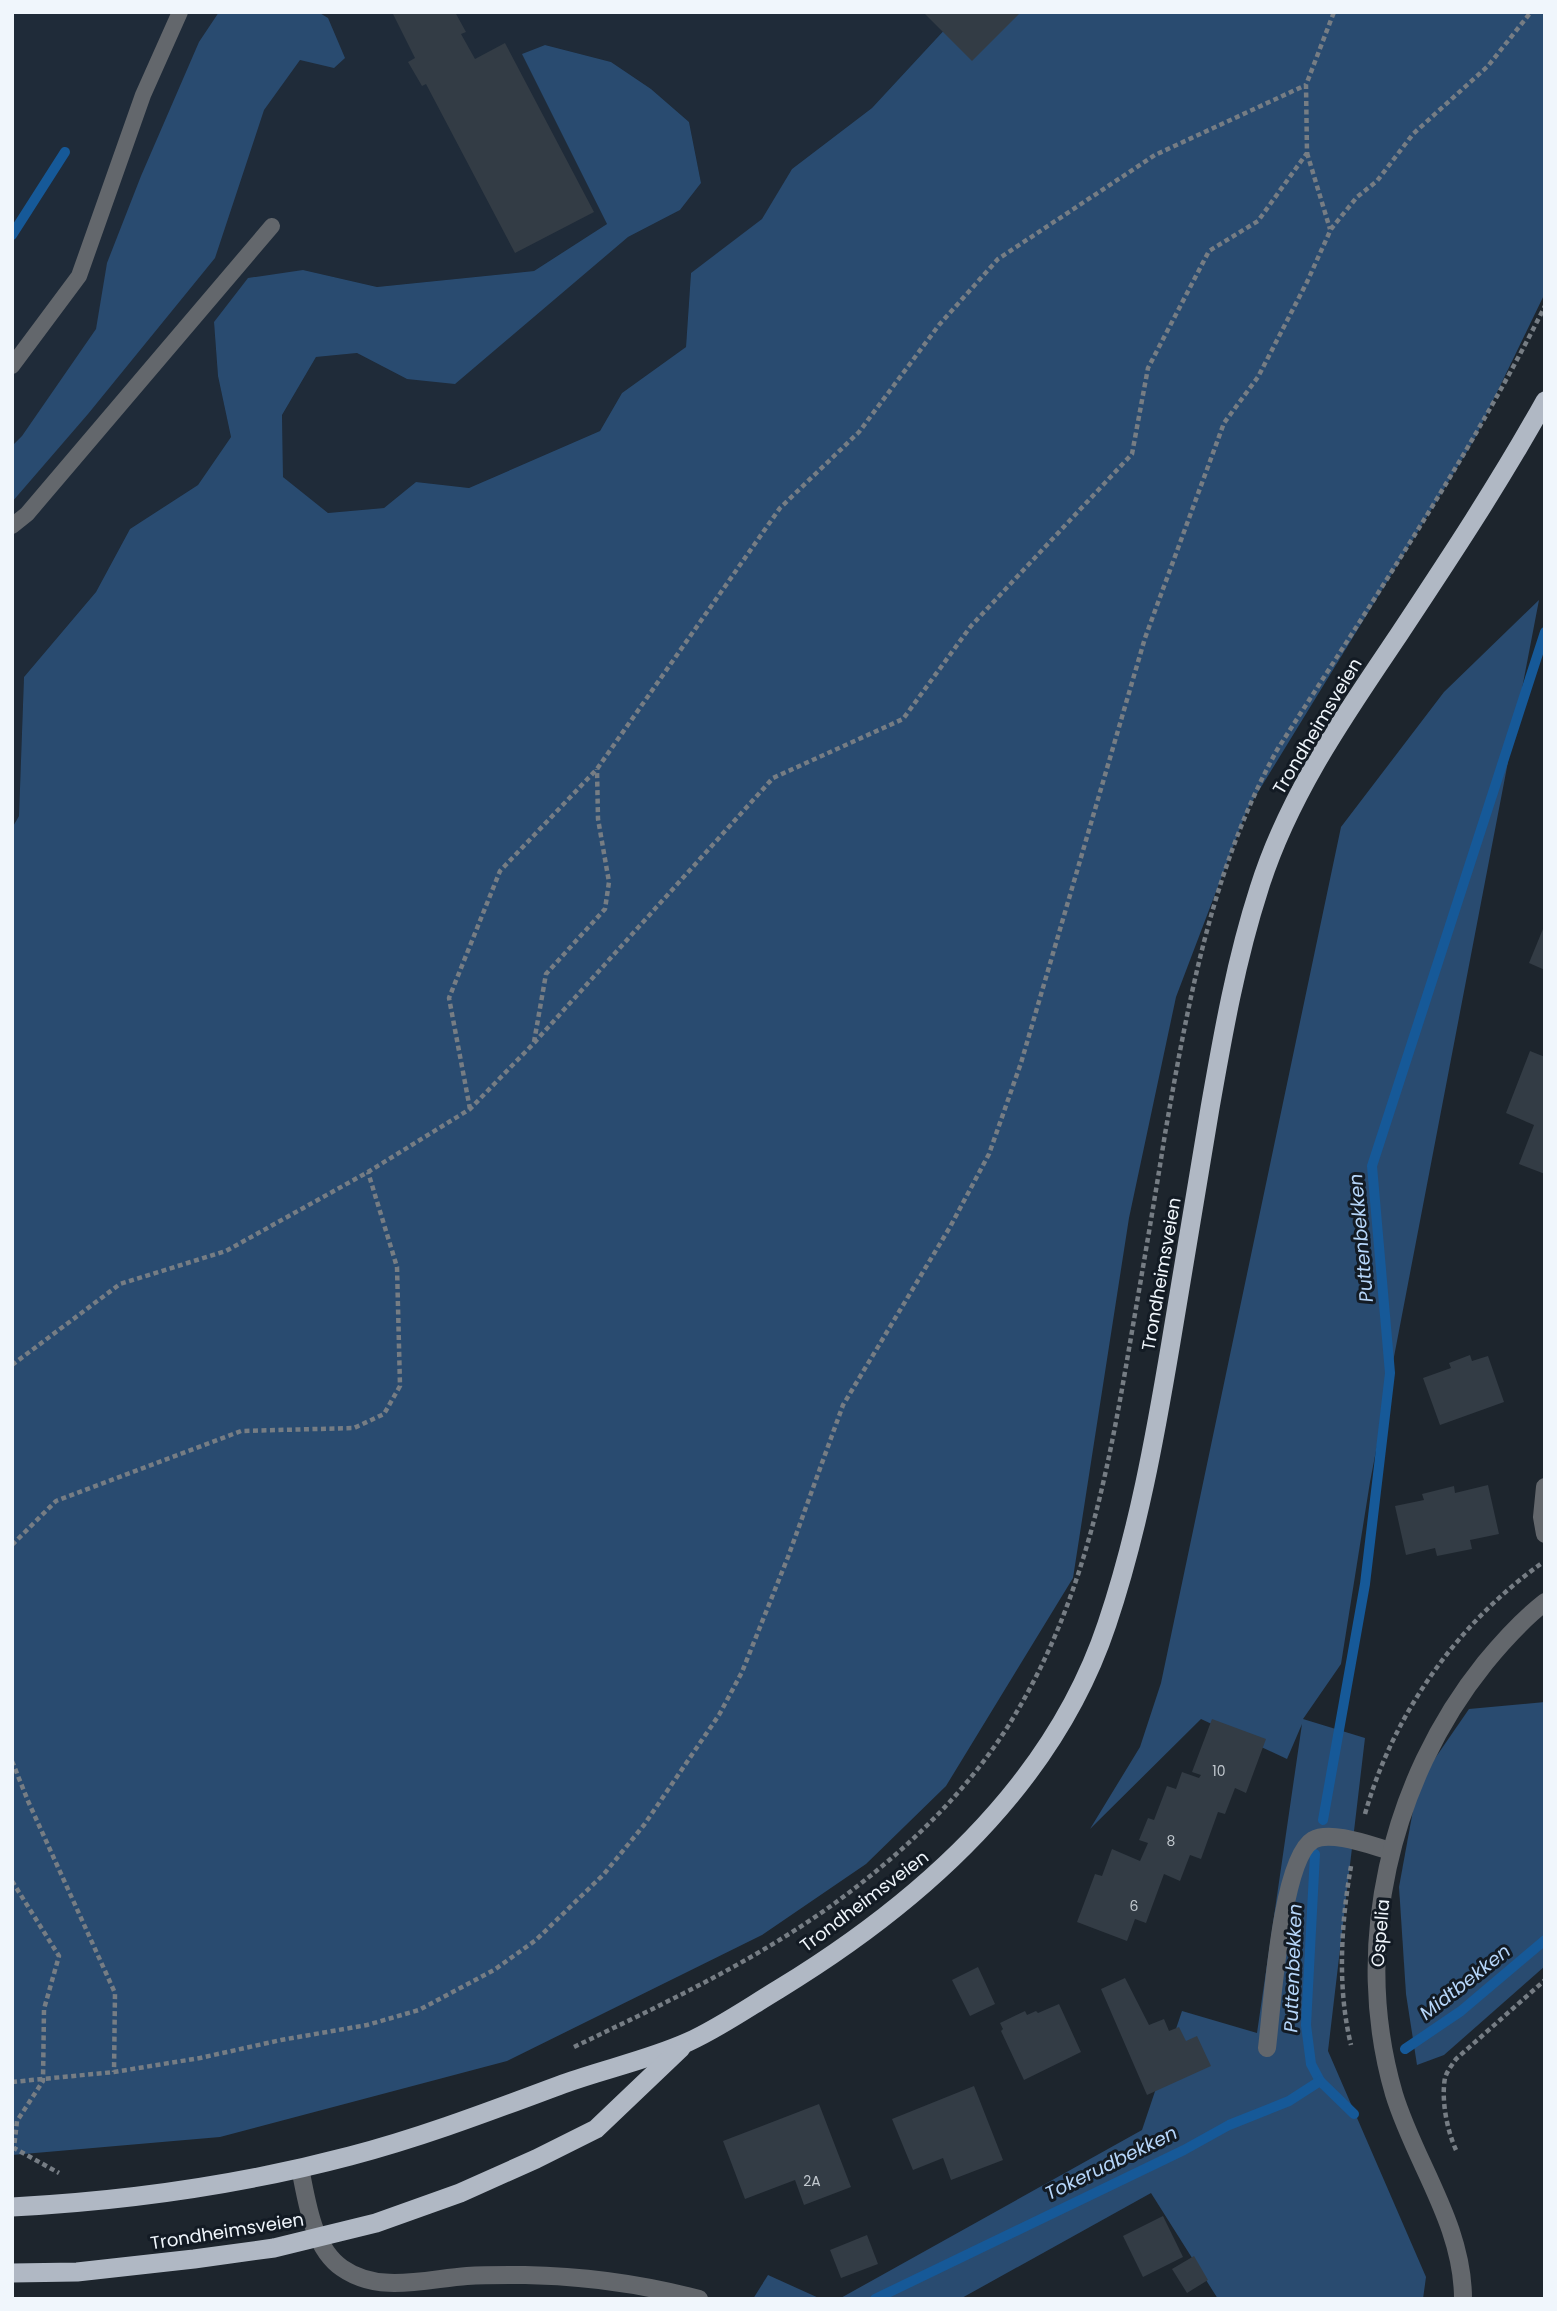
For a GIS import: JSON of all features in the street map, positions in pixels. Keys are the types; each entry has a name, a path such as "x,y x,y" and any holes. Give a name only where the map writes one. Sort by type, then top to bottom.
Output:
{"highway":[{"name":"Trondheimsveien","path":"12,2207 87,2203 198,2189 300,2168 431,2132 687,2043 812,1969 860,1936 939,1872 1001,1806 1043,1752 1065,1718 1105,1631 1135,1528 1162,1393 1223,1038 1247,928 1263,876 1281,831 1316,764 1360,691 1494,488 1545,401"},
{"name":"Trondheimsveien","path":"12,2273 77,2272 274,2248 376,2223 460,2193 596,2129 687,2043"}],"street":[{"path":"1545,1487 1542,1517 1545,1534"},
{"name":"Ospelia","path":"1464,2299 1455,2241 1444,2210 1406,2127 1384,2053 1377,1974 1383,1896 1391,1851 1408,1794 1433,1740 1447,1716 1497,1648 1545,1602"},
{"path":"1267,2048 1285,1902 1299,1854 1314,1840 1325,1836 1357,1841 1391,1851"},
{"path":"300,2168 309,2210 319,2238 339,2266 350,2274 382,2283 398,2284 467,2276 524,2275 621,2282 699,2299"}],"lane":[{"path":"12,366 79,276 142,95 180,12"},
{"path":"12,526 27,514 272,226"}],"path":[{"path":"1331,229 1307,153 1306,85 1334,12"},
{"path":"12,2082 114,2072 367,2025 419,2010 494,1970 536,1940 604,1874 644,1825 719,1715 742,1672 843,1405 950,1227 989,1154 1021,1063 1145,639 1224,423 1258,377 1331,229 1357,197 1377,181 1413,134 1488,66 1531,12"},
{"path":"470,1109 449,998 500,871 597,769 780,508 859,432 939,325 998,259 1155,155 1306,85"},
{"path":"12,1365 120,1284 226,1251 368,1172 470,1109 534,1043 774,778 903,719 971,626 1132,454 1147,368 1209,251 1258,221 1307,153"},
{"path":"570,2049 717,1975 790,1933 835,1903 908,1843 942,1810 989,1753 1029,1691 1066,1613 1095,1519 1120,1398 1170,1107 1196,978 1211,915 1238,830 1277,750 1456,469 1507,381 1545,306"},
{"path":"534,1043 546,974 605,909 609,882 598,819 597,769"},
{"path":"12,1545 56,1501 241,1431 354,1428 384,1414 400,1386 397,1267 368,1172"},
{"path":"12,1761 115,1993 114,2072"},
{"path":"12,1881 59,1956 44,2010 43,2081 17,2120 14,2148 62,2175 51,2176"},
{"path":"1456,2150 1449,2134 1445,2092 1445,2077 1449,2069 1456,2059 1545,1980"}],"shaded area":[{"path":"12,12 961,12 872,108 792,169 763,219 691,273 686,347 622,393 600,431 469,488 416,482 384,508 328,513 283,477 282,415 316,357 357,353 407,379 628,237 680,210 701,183 689,122 651,89 611,62 545,45 523,54 607,224 534,271 377,287 303,270 214,322 218,376 231,437 198,485 130,529 96,592 24,677 19,816 12,828"},
{"path":"219,12 318,12 328,18 345,58 334,68 300,60 264,110 215,258 88,414 12,502 12,446 22,436 96,329 107,263 199,42"},
{"path":"961,12 1545,12 1545,293 1474,440 1247,810 1176,997 1129,1218 1073,1578 946,1786 866,1864 762,1935 507,2061 220,2137 12,2155 12,828 19,816 24,677 96,592 130,529 198,485 231,437 218,376 214,322 248,278 303,270 377,287 534,271 607,224 522,54 545,45 611,62 651,89 689,122 701,183 680,210 628,237 455,384 407,379 357,353 316,357 282,415 283,477 328,513 384,508 416,482 469,488 600,431 622,393 686,347 691,273 762,219 792,169 872,108"},
{"path":"1539,600 1370,1482 1341,1664 1303,1719 1365,1738 1328,2051 1426,2277 1423,2299 1218,2299 1151,2193 960,2299 839,2299 1142,2130 1182,2011 1257,2033 1302,1724 1287,1759 1201,1719 1090,1829 1140,1747 1161,1683 1341,827 1444,692"},
{"path":"1545,1702 1545,1966 1444,2055 1417,2065 1406,1994 1399,1887 1418,1783 1469,1709"},
{"path":"768,2275 821,2299 753,2299"}],"building":[{"path":"392,12 455,12 466,32 461,34 475,59 505,43 594,212 515,253 426,84 422,86 408,62 415,58"},
{"path":"923,12 1021,12 972,61"},
{"path":"1545,924 1545,970 1529,963"},
{"path":"1530,1051 1545,1057 1545,1174 1519,1164 1534,1125 1506,1113"},
{"path":"1470,1355 1472,1361 1488,1356 1504,1402 1440,1425 1423,1378 1451,1368 1449,1363"},
{"path":"1488,1485 1499,1534 1470,1540 1472,1549 1437,1556 1435,1548 1406,1555 1395,1506 1424,1500 1422,1494 1454,1486 1455,1493"},
{"path":"1212,1719 1266,1739 1246,1793 1235,1788 1225,1814 1218,1812 1201,1859 1190,1855 1180,1881 1164,1874 1146,1923 1135,1919 1127,1941 1077,1922 1095,1874 1102,1876 1112,1849 1140,1861 1148,1843 1139,1840 1148,1818 1154,1820 1167,1786 1176,1789 1182,1772 1199,1778 1201,1775 1192,1772"},
{"path":"978,1967 995,2004 970,2016 952,1980"},
{"path":"1125,1978 1149,2025 1164,2019 1169,2031 1179,2027 1186,2041 1197,2036 1211,2066 1147,2095 1101,1989"},
{"path":"1059,2004 1081,2052 1024,2080 1001,2031 1003,2029 1000,2023 1025,2011 1027,2015 1036,2011 1038,2013"},
{"path":"974,2086 1003,2160 951,2180 943,2158 913,2170 892,2119"},
{"path":"819,2104 851,2187 804,2205 795,2180 745,2199 723,2141"},
{"path":"1163,2216 1183,2257 1143,2277 1123,2236"},
{"path":"867,2235 878,2264 841,2278 830,2250"},
{"path":"1194,2256 1208,2280 1187,2293 1172,2269"}],"waterway":[{"path":"12,235 65,152"},
{"name":"Puttenbekken","path":"1323,1820 1365,1584 1390,1373 1372,1166 1545,632"},
{"name":"Puttenbekken","path":"1315,1854 1306,2025 1311,2064 1320,2081"},
{"name":"Midtbekken","path":"1405,2049 1461,2011 1545,1940"},
{"name":"Tokerudbekken","path":"875,2299 1184,2150 1229,2125 1289,2101 1320,2081 1354,2114"}]}
